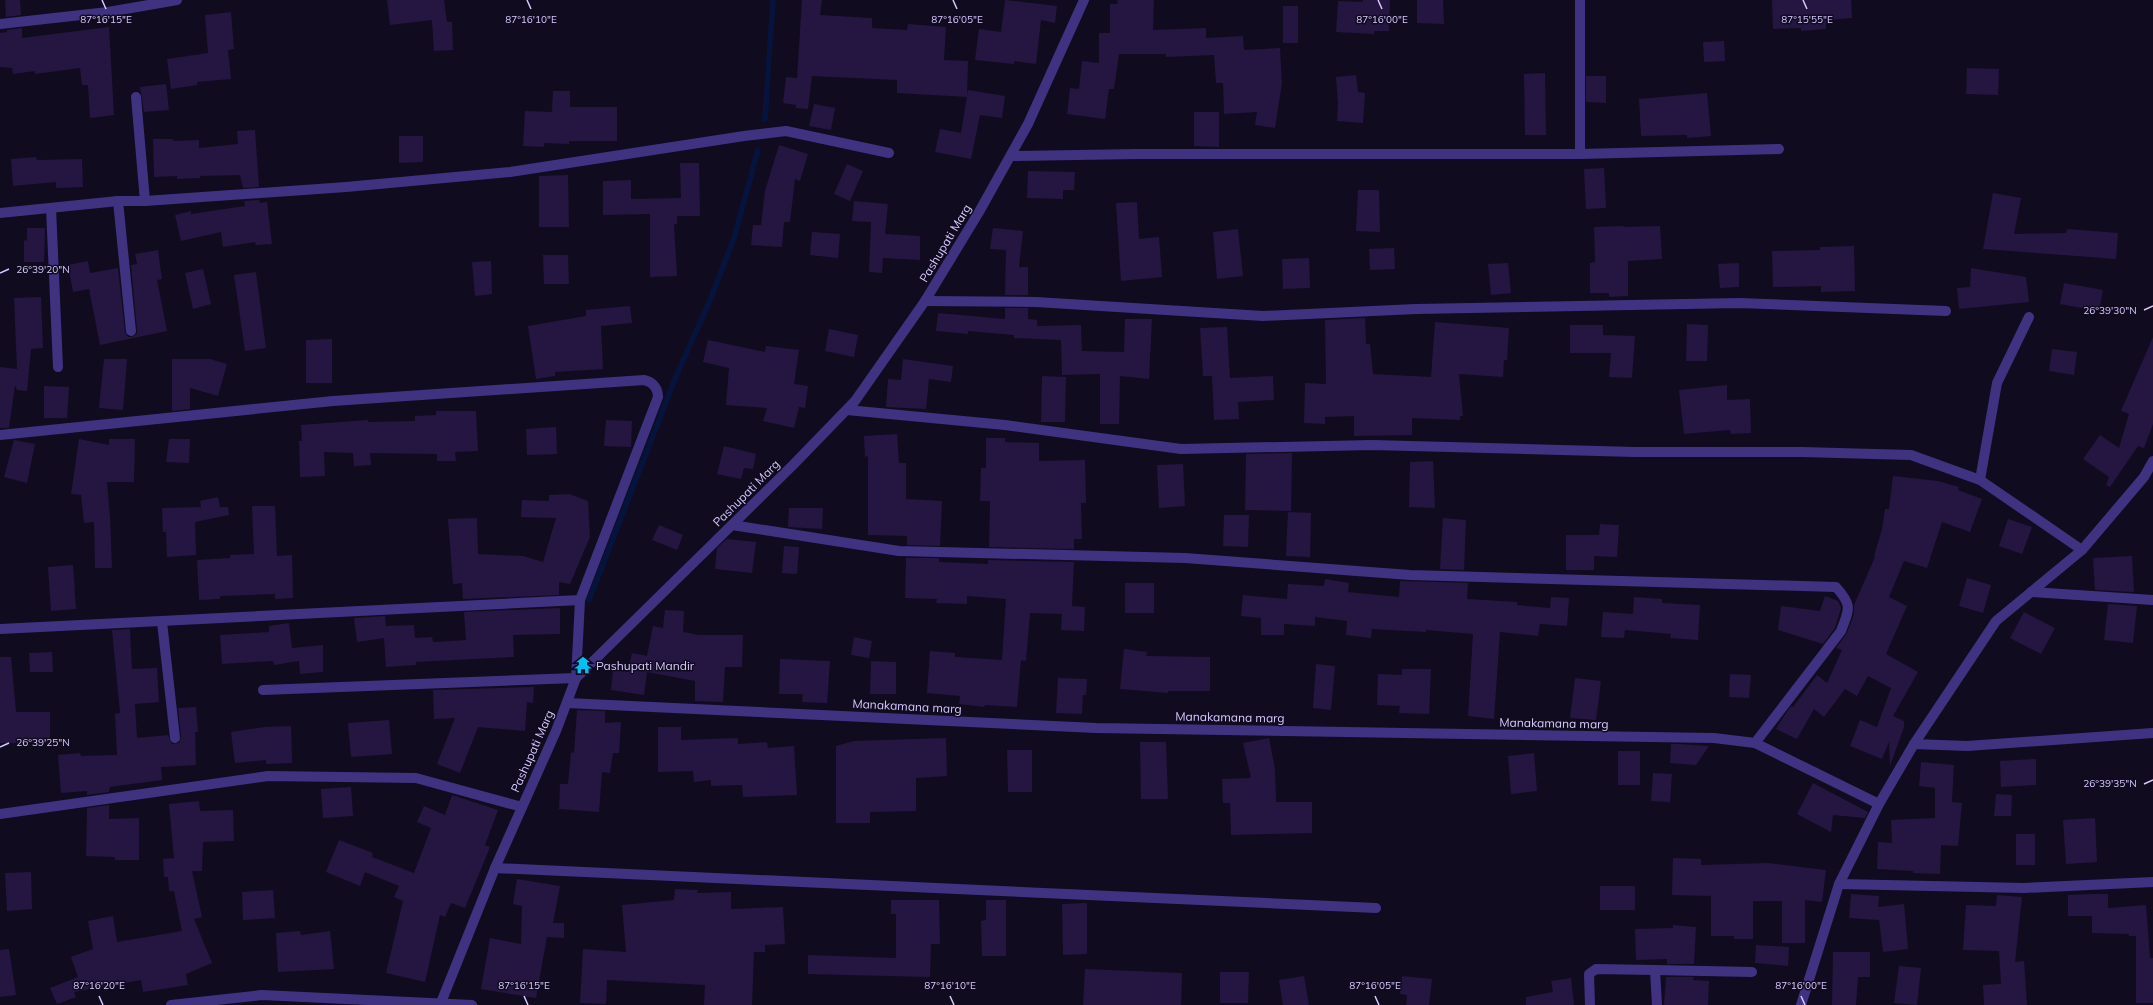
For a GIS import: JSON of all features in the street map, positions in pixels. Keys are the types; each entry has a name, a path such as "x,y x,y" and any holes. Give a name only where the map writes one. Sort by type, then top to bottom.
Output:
{"street":[{"path":"0,24 108,12 177,0"},
{"name":"Pashupati Marg","path":"440,1004 495,868 556,731 576,678 732,525 855,401 925,301 1011,156 1028,124 1084,0"},
{"path":"1580,0 1580,154"},
{"path":"136,97 145,201"},
{"path":"0,213 118,201 145,201 346,187 510,172 744,136 786,131 890,153"},
{"path":"1011,156 1137,154 1580,154 1780,149"},
{"path":"118,201 131,331"},
{"path":"51,208 58,367"},
{"path":"925,301 1036,302 1262,316 1416,309 1740,303 1946,311"},
{"path":"1980,480 1997,383 2029,317"},
{"path":"0,435 333,401 644,380 650,381 658,391 658,397 580,600 576,678 263,690"},
{"path":"847,410 1005,425 1181,449 1372,445 1635,452 1802,452 1911,455 1980,480 2082,550"},
{"path":"1801,1005 1839,884 1879,804 1914,744 1996,621 2082,550 2144,477 2153,461"},
{"path":"732,525 900,551 1185,558 1418,576 1836,587 1845,597 1849,609 1841,631 1755,743"},
{"path":"2031,592 2153,600"},
{"path":"0,629 580,600"},
{"path":"162,622 175,738"},
{"name":"Manakamana marg","path":"567,703 1096,728 1714,738 1755,743 1879,804"},
{"path":"1914,744 1967,746 2153,733"},
{"path":"0,814 268,776 416,778 522,808"},
{"path":"495,868 1376,908"},
{"path":"1839,884 2024,888 2153,882"},
{"path":"1590,1005 1589,974 1596,969 1752,972"},
{"path":"1655,970 1657,1005"},
{"path":"171,1005 262,995 472,1005"}],"building":[{"path":"5,0 20,0 21,15 6,17"},
{"path":"387,0 444,0 447,22 452,22 453,50 434,51 432,20 390,25"},
{"path":"802,0 822,0 820,15 872,18 872,28 907,30 908,24 946,27 944,60 968,61 967,97 897,93 897,80 812,76 808,109 796,108 796,105 783,103 786,77 797,78"},
{"path":"1005,0 1057,6 1055,23 1041,20 1036,64 1014,61 1014,64 975,60 979,29 1001,32"},
{"path":"1117,0 1154,0 1153,30 1206,28 1206,38 1243,36 1244,50 1280,48 1282,83 1275,128 1255,125 1257,112 1224,114 1223,83 1216,83 1214,55 1166,57 1166,54 1119,54 1114,89 1109,89 1105,119 1067,114 1070,88 1079,89 1082,61 1099,63 1099,33 1110,33 1110,4 1118,4"},
{"path":"1363,0 1390,0 1389,31 1374,31 1374,34 1336,32 1338,1 1363,2"},
{"path":"1417,0 1443,0 1444,24 1417,23"},
{"path":"1772,0 1851,0 1852,18 1826,20 1826,29 1801,31 1801,28 1773,29"},
{"path":"1283,6 1298,6 1298,43 1283,43"},
{"path":"231,12 234,49 228,50 231,79 197,82 197,85 171,89 167,59 208,53 205,15"},
{"path":"109,27 114,115 90,118 88,85 82,85 80,68 35,74 35,71 13,74 12,68 0,67 0,33 7,32 7,30 22,28 22,38"},
{"path":"1724,41 1725,61 1704,62 1703,42"},
{"path":"1967,68 1999,69 1998,95 1966,94"},
{"path":"1545,73 1546,135 1525,135 1524,74"},
{"path":"1356,75 1358,92 1365,93 1363,123 1337,121 1338,104 1336,77"},
{"path":"1586,76 1606,76 1606,103 1586,102"},
{"path":"166,84 169,110 144,112 140,87"},
{"path":"968,90 1005,96 1002,118 980,115 971,159 935,152 940,129 961,133"},
{"path":"553,91 570,91 570,107 617,107 617,141 569,141 569,144 544,143 544,147 523,146 525,111 552,112"},
{"path":"1707,93 1711,136 1687,138 1687,135 1641,136 1639,99"},
{"path":"814,104 835,108 831,130 809,126"},
{"path":"1194,112 1219,112 1219,147 1194,146"},
{"path":"255,130 259,187 243,188 240,175 200,176 200,178 177,179 177,176 154,177 153,139 173,139 173,141 199,140 199,148 238,144 237,131"},
{"path":"399,136 423,136 423,162 399,163"},
{"path":"779,145 808,154 800,181 795,179 790,222 784,222 782,247 751,245 753,225 761,225 765,191"},
{"path":"36,157 37,160 82,159 83,187 56,188 56,182 13,186 11,159"},
{"path":"680,163 699,163 700,216 677,216 677,224 674,224 677,276 650,277 650,214 603,215 603,181 631,180 631,199 681,198"},
{"path":"847,164 863,171 850,201 834,194"},
{"path":"1604,168 1606,208 1586,209 1584,169"},
{"path":"1028,171 1075,172 1074,190 1063,190 1063,199 1027,198"},
{"path":"568,175 569,227 539,227 539,176"},
{"path":"1358,190 1379,190 1380,232 1356,231"},
{"path":"1993,193 2021,198 2014,234 2066,233 2067,229 2118,233 2116,259 1983,249"},
{"path":"259,200 260,203 267,202 272,244 256,245 255,242 223,247 221,232 181,241 175,215 191,211 191,214 245,206 244,201"},
{"path":"854,201 888,204 885,234 920,236 920,260 883,258 882,273 869,272 871,222 852,221"},
{"path":"1137,202 1139,239 1159,237 1162,277 1121,281 1116,203"},
{"path":"1660,226 1662,259 1628,261 1628,296 1609,297 1609,293 1590,293 1590,263 1595,262 1594,227"},
{"path":"27,228 45,228 44,262 24,262 24,240 27,241"},
{"path":"993,228 1023,231 1019,267 1028,267 1028,295 1005,295 1006,250 990,249"},
{"path":"1238,229 1243,276 1217,279 1213,232"},
{"path":"812,232 840,234 838,258 810,255"},
{"path":"1854,246 1855,291 1821,292 1821,286 1773,287 1772,251 1820,250 1820,247"},
{"path":"1394,248 1395,269 1370,270 1369,249"},
{"path":"158,250 162,279 157,280 167,331 100,345 89,289 73,292 68,265 88,261 90,273 118,268 125,332 128,337 132,337 137,334 137,330 131,265 137,264 135,254"},
{"path":"543,255 568,255 569,284 544,284"},
{"path":"1309,258 1310,288 1283,289 1282,259"},
{"path":"491,261 492,294 475,296 472,262"},
{"path":"1508,263 1511,293 1491,295 1488,264"},
{"path":"1739,263 1739,287 1720,288 1718,264"},
{"path":"1971,268 2026,277 2029,302 1959,309 1957,288 1970,287"},
{"path":"203,269 211,304 193,309 185,273"},
{"path":"256,272 266,348 245,351 234,275"},
{"path":"2064,283 2103,290 2099,311 2060,304"},
{"path":"41,297 43,348 31,349 27,391 17,390 15,385 9,428 0,428 0,367 17,369 14,298"},
{"path":"630,306 632,323 601,326 603,369 555,372 555,376 536,379 528,326 586,316 586,310"},
{"path":"1005,308 1028,308 1028,319 1037,320 1037,326 1081,325 1082,351 1124,352 1125,319 1152,319 1149,379 1120,376 1119,424 1100,424 1100,374 1062,375 1061,340 1014,338 1014,335 968,331 968,334 936,331 938,313 1005,319"},
{"path":"1365,318 1366,344 1370,344 1373,374 1431,377 1435,322 1509,328 1507,360 1504,360 1503,377 1459,374 1463,416 1460,416 1460,420 1412,418 1412,435 1354,436 1354,416 1325,417 1325,424 1304,423 1305,383 1326,384 1325,320"},
{"path":"1687,324 1708,325 1707,361 1686,361"},
{"path":"1570,325 1603,325 1603,335 1635,336 1632,378 1609,377 1611,353 1570,353"},
{"path":"1227,327 1230,378 1273,376 1274,400 1238,402 1239,419 1214,420 1212,376 1203,376 1200,328"},
{"path":"829,329 858,335 854,357 825,351"},
{"path":"2153,337 2153,424 2144,448 2138,446 2110,487 2106,485 2109,477 2083,459 2100,435 2119,448 2129,414 2121,411"},
{"path":"332,339 332,383 306,383 306,340"},
{"path":"708,340 765,352 766,346 799,350 794,384 808,386 805,408 799,407 794,428 763,421 767,408 726,405 729,368 703,362"},
{"path":"2052,349 2077,352 2074,375 2049,371"},
{"path":"104,359 127,359 123,410 99,408"},
{"path":"172,359 210,359 227,364 218,396 190,388 190,409 172,411"},
{"path":"903,359 953,366 951,382 929,379 926,409 886,407 888,379 901,380"},
{"path":"1042,376 1066,377 1065,422 1041,422"},
{"path":"1727,385 1727,400 1750,399 1751,433 1731,434 1730,430 1684,434 1679,390"},
{"path":"44,386 69,387 67,418 44,418"},
{"path":"436,411 476,411 478,451 455,452 456,461 437,461 437,454 370,453 371,465 354,466 353,453 324,452 325,476 300,477 299,441 302,441 301,425 368,420 368,422 415,421 415,416 436,415"},
{"path":"606,420 632,421 631,447 604,446"},
{"path":"556,427 557,454 527,455 526,429"},
{"path":"897,434 899,463 906,463 906,499 942,501 940,546 907,545 907,536 868,535 868,456 865,457 864,436"},
{"path":"986,438 1005,438 1005,442 1039,443 1039,461 1085,460 1086,503 1081,503 1082,539 1074,539 1074,549 989,547 990,501 980,501 981,468 986,468"},
{"path":"79,439 109,445 109,439 135,439 134,482 107,482 112,568 95,568 94,522 84,523 81,495 71,494"},
{"path":"169,439 190,439 189,463 166,462"},
{"path":"14,440 35,444 27,483 4,477"},
{"path":"724,446 756,454 753,469 744,468 741,479 717,474"},
{"path":"1292,453 1291,511 1245,510 1246,454"},
{"path":"1433,461 1435,508 1409,507 1410,462"},
{"path":"1183,464 1185,506 1159,508 1157,465"},
{"path":"1893,476 1938,481 1959,487 1958,490 1982,499 1970,532 1942,522 1927,568 1904,561 1889,597 1907,606 1886,654 1918,672 1893,716 1904,721 1904,727 1890,766 1889,742 1882,759 1850,746 1860,720 1877,727 1891,688 1868,676 1857,696 1845,689 1824,717 1814,709 1797,739 1776,729 1791,706 1793,707 1817,675 1827,683 1842,650 1836,648 1847,633 1854,614 1854,605 1875,557 1885,509 1889,509"},
{"path":"569,494 588,501 590,537 570,584 559,582 559,595 463,599 462,583 453,584 448,519 477,518 478,554 523,556 543,562 556,518 521,517 522,500 549,501 549,495"},
{"path":"218,497 220,507 228,507 229,515 195,522 196,555 167,557 166,532 163,532 162,508 201,507 200,501"},
{"path":"252,506 275,506 277,556 292,555 293,598 275,599 275,594 220,596 220,599 199,600 197,560 230,558 230,555 254,554"},
{"path":"789,508 823,508 822,529 788,527"},
{"path":"1288,512 1311,513 1310,557 1286,556"},
{"path":"1224,515 1249,515 1248,547 1223,546"},
{"path":"1443,518 1466,520 1464,570 1440,569"},
{"path":"2008,519 2032,527 2022,554 1999,546"},
{"path":"1600,524 1619,525 1617,557 1594,556 1594,570 1566,570 1566,535 1599,535"},
{"path":"659,525 683,535 677,550 652,540"},
{"path":"727,539 756,542 752,573 715,569 717,548"},
{"path":"784,546 799,547 797,574 782,573"},
{"path":"2132,556 2134,592 2095,590 2093,558"},
{"path":"906,558 939,558 939,562 988,564 988,560 1074,562 1072,606 1085,607 1084,631 1061,630 1062,614 1030,613 1026,661 1021,660 1017,707 985,705 984,707 959,704 960,696 927,693 930,651 955,653 955,657 1002,660 1006,599 967,596 967,604 936,603 937,599 905,598"},
{"path":"73,565 76,609 51,611 48,567"},
{"path":"1967,578 1991,585 1983,613 1959,606"},
{"path":"1325,579 1349,583 1348,592 1399,597 1400,581 1468,583 1467,599 1517,602 1517,605 1550,608 1551,597 1569,598 1567,626 1540,624 1538,636 1500,632 1494,719 1468,716 1473,634 1426,630 1426,632 1372,629 1371,638 1346,635 1347,621 1315,617 1315,626 1284,624 1284,635 1261,635 1261,618 1241,616 1243,595 1287,599 1288,584 1324,586"},
{"path":"1125,583 1154,583 1154,613 1125,613"},
{"path":"1825,596 1838,601 1841,608 1835,628 1823,644 1778,630 1781,606 1820,611"},
{"path":"1634,597 1662,599 1662,603 1700,605 1698,640 1670,638 1671,634 1625,630 1624,638 1601,637 1603,612 1633,614"},
{"path":"2108,604 2137,606 2133,643 2104,640"},
{"path":"560,608 560,634 513,635 514,657 416,662 416,665 386,667 384,638 357,642 354,618 385,616 386,626 414,625 415,638 432,637 433,642 466,640 464,612"},
{"path":"665,610 684,611 683,632 699,635 743,635 742,667 725,667 723,702 695,701 695,681 647,672 644,695 611,690 613,670 628,672 632,653 647,656 653,626 663,628"},
{"path":"2024,612 2055,628 2041,654 2010,638"},
{"path":"289,623 292,648 323,645 323,672 300,674 299,661 274,665 273,661 222,664 220,635 269,632 269,626"},
{"path":"130,629 132,669 157,668 159,702 135,704 137,738 168,735 172,744 179,743 181,737 178,708 196,707 198,732 195,732 196,765 161,767 162,780 110,787 109,792 87,795 87,791 61,793 58,755 80,753 81,756 117,755 115,714 120,713 112,630"},
{"path":"854,637 872,641 869,658 851,655"},
{"path":"1124,649 1147,652 1146,656 1210,657 1210,691 1168,691 1168,693 1120,689"},
{"path":"52,652 53,672 30,672 29,653"},
{"path":"0,657 11,657 16,712 50,712 50,743 0,743"},
{"path":"780,659 830,661 827,703 802,702 803,694 779,694"},
{"path":"871,661 896,662 896,694 870,694"},
{"path":"1316,664 1335,666 1331,710 1313,708"},
{"path":"1402,669 1431,669 1429,714 1399,713 1400,706 1377,705 1378,674 1402,675"},
{"path":"1730,674 1751,675 1749,698 1729,697"},
{"path":"1058,678 1087,679 1086,695 1083,695 1082,714 1056,713"},
{"path":"1575,678 1601,681 1596,720 1570,718"},
{"path":"534,687 533,703 527,702 525,731 478,727 460,773 437,764 455,718 434,719 433,690"},
{"path":"577,710 605,711 605,723 621,722 619,753 613,753 610,773 602,772 599,812 559,809 560,784 568,784 571,752 574,753"},
{"path":"389,720 392,754 351,757 348,723"},
{"path":"291,726 292,763 266,764 266,760 235,763 231,732 265,727"},
{"path":"658,727 681,727 681,740 738,738 738,744 767,742 768,748 794,746 797,795 743,797 742,785 711,786 711,780 694,782 693,771 658,772"},
{"path":"946,738 947,776 916,778 916,811 870,812 870,823 836,823 836,746 854,741"},
{"path":"1269,738 1275,769 1276,802 1312,802 1312,833 1231,835 1230,803 1223,803 1222,779 1251,778 1243,743"},
{"path":"1140,742 1166,742 1168,799 1141,799"},
{"path":"1671,744 1709,746 1696,765 1670,763"},
{"path":"1007,750 1032,750 1032,792 1008,792"},
{"path":"1618,751 1640,751 1640,785 1618,785"},
{"path":"1534,753 1537,791 1511,794 1508,756"},
{"path":"2036,759 2036,785 2001,787 2000,761"},
{"path":"1921,762 1954,765 1952,802 1962,803 1958,846 1941,845 1940,874 1877,869 1878,842 1892,843 1891,820 1935,818 1935,788 1919,786"},
{"path":"1653,773 1672,774 1670,802 1651,801"},
{"path":"1813,783 1868,812 1865,818 1833,815 1831,832 1797,814"},
{"path":"351,787 353,816 323,818 321,789"},
{"path":"1996,794 2012,795 2011,816 1994,816"},
{"path":"452,795 498,810 485,845 490,847 465,908 451,903 445,917 440,915 425,982 386,973 403,901 394,897 399,886 365,872 360,886 326,872 339,840 373,853 372,857 414,873 431,828 417,822 424,806 445,815"},
{"path":"199,801 200,811 233,810 234,841 203,842 202,871 192,871 202,917 194,919 212,963 186,974 188,985 143,992 141,980 74,992 76,997 57,1004 50,988 78,977 71,957 93,949 88,921 113,916 117,942 182,931 174,891 169,891 168,877 164,877 163,859 174,858 169,804"},
{"path":"109,805 109,819 139,818 139,860 115,860 115,857 86,856 87,808"},
{"path":"2095,818 2097,862 2066,864 2063,820"},
{"path":"2016,834 2035,834 2035,865 2016,865"},
{"path":"1673,858 1701,859 1701,865 1768,863 1826,870 1822,902 1805,900 1805,943 1782,943 1782,901 1753,901 1753,939 1734,939 1734,936 1711,936 1711,896 1672,895"},
{"path":"31,872 32,909 7,911 5,873"},
{"path":"517,879 560,886 553,923 564,923 564,938 547,937 536,998 481,989 490,938 521,944 522,906 513,904"},
{"path":"1600,886 1635,886 1635,910 1600,910"},
{"path":"675,889 698,890 697,893 731,892 731,909 783,907 785,944 765,945 765,952 754,952 752,1005 704,1005 705,985 607,980 606,1004 580,1003 583,949 626,952 622,905 674,900"},
{"path":"273,890 275,918 243,920 242,892"},
{"path":"1851,894 1879,896 1878,907 1904,904 1908,949 1883,952 1879,920 1849,918"},
{"path":"2108,894 2108,908 2146,905 2150,958 2153,958 2153,1003 2136,1003 2136,936 2129,936 2129,934 2092,933 2092,916 2068,916 2068,895"},
{"path":"1997,895 2022,897 2015,962 2024,961 2027,1005 1984,1005 1983,985 2001,984 1999,951 1963,950 1966,905 1996,906"},
{"path":"891,900 939,900 940,944 931,944 930,977 808,974 808,955 896,958 896,914 891,914"},
{"path":"986,900 1006,900 1006,956 982,956 981,921 986,920"},
{"path":"1087,903 1087,954 1063,955 1062,904"},
{"path":"1673,925 1696,927 1694,964 1667,964 1667,959 1636,960 1635,929 1673,928"},
{"path":"300,931 301,935 330,931 334,969 278,972 276,933"},
{"path":"1756,945 1789,947 1788,966 1755,963"},
{"path":"9,949 16,995 0,997 0,950"},
{"path":"1833,952 1870,952 1870,977 1858,977 1856,1005 1832,1005"},
{"path":"1899,966 1921,968 1917,1005 1894,1003"},
{"path":"1085,969 1182,973 1181,1005 1083,1005"},
{"path":"1220,972 1249,972 1248,1003 1220,1003"},
{"path":"1304,976 1309,1005 1283,1005 1279,980"},
{"path":"1402,976 1432,979 1429,1005 1406,1005 1407,995 1400,994"},
{"path":"1666,977 1694,977 1693,980 1709,981 1708,1005 1664,1005"},
{"path":"1571,978 1574,1005 1526,1005 1526,997 1553,992 1551,981"}],"waterway":[{"path":"765,119 773,0"},
{"path":"589,600 677,374 711,298 734,238 758,150"}],"place":[{"name":"Pashupati Mandir","path":"583,665"}]}
